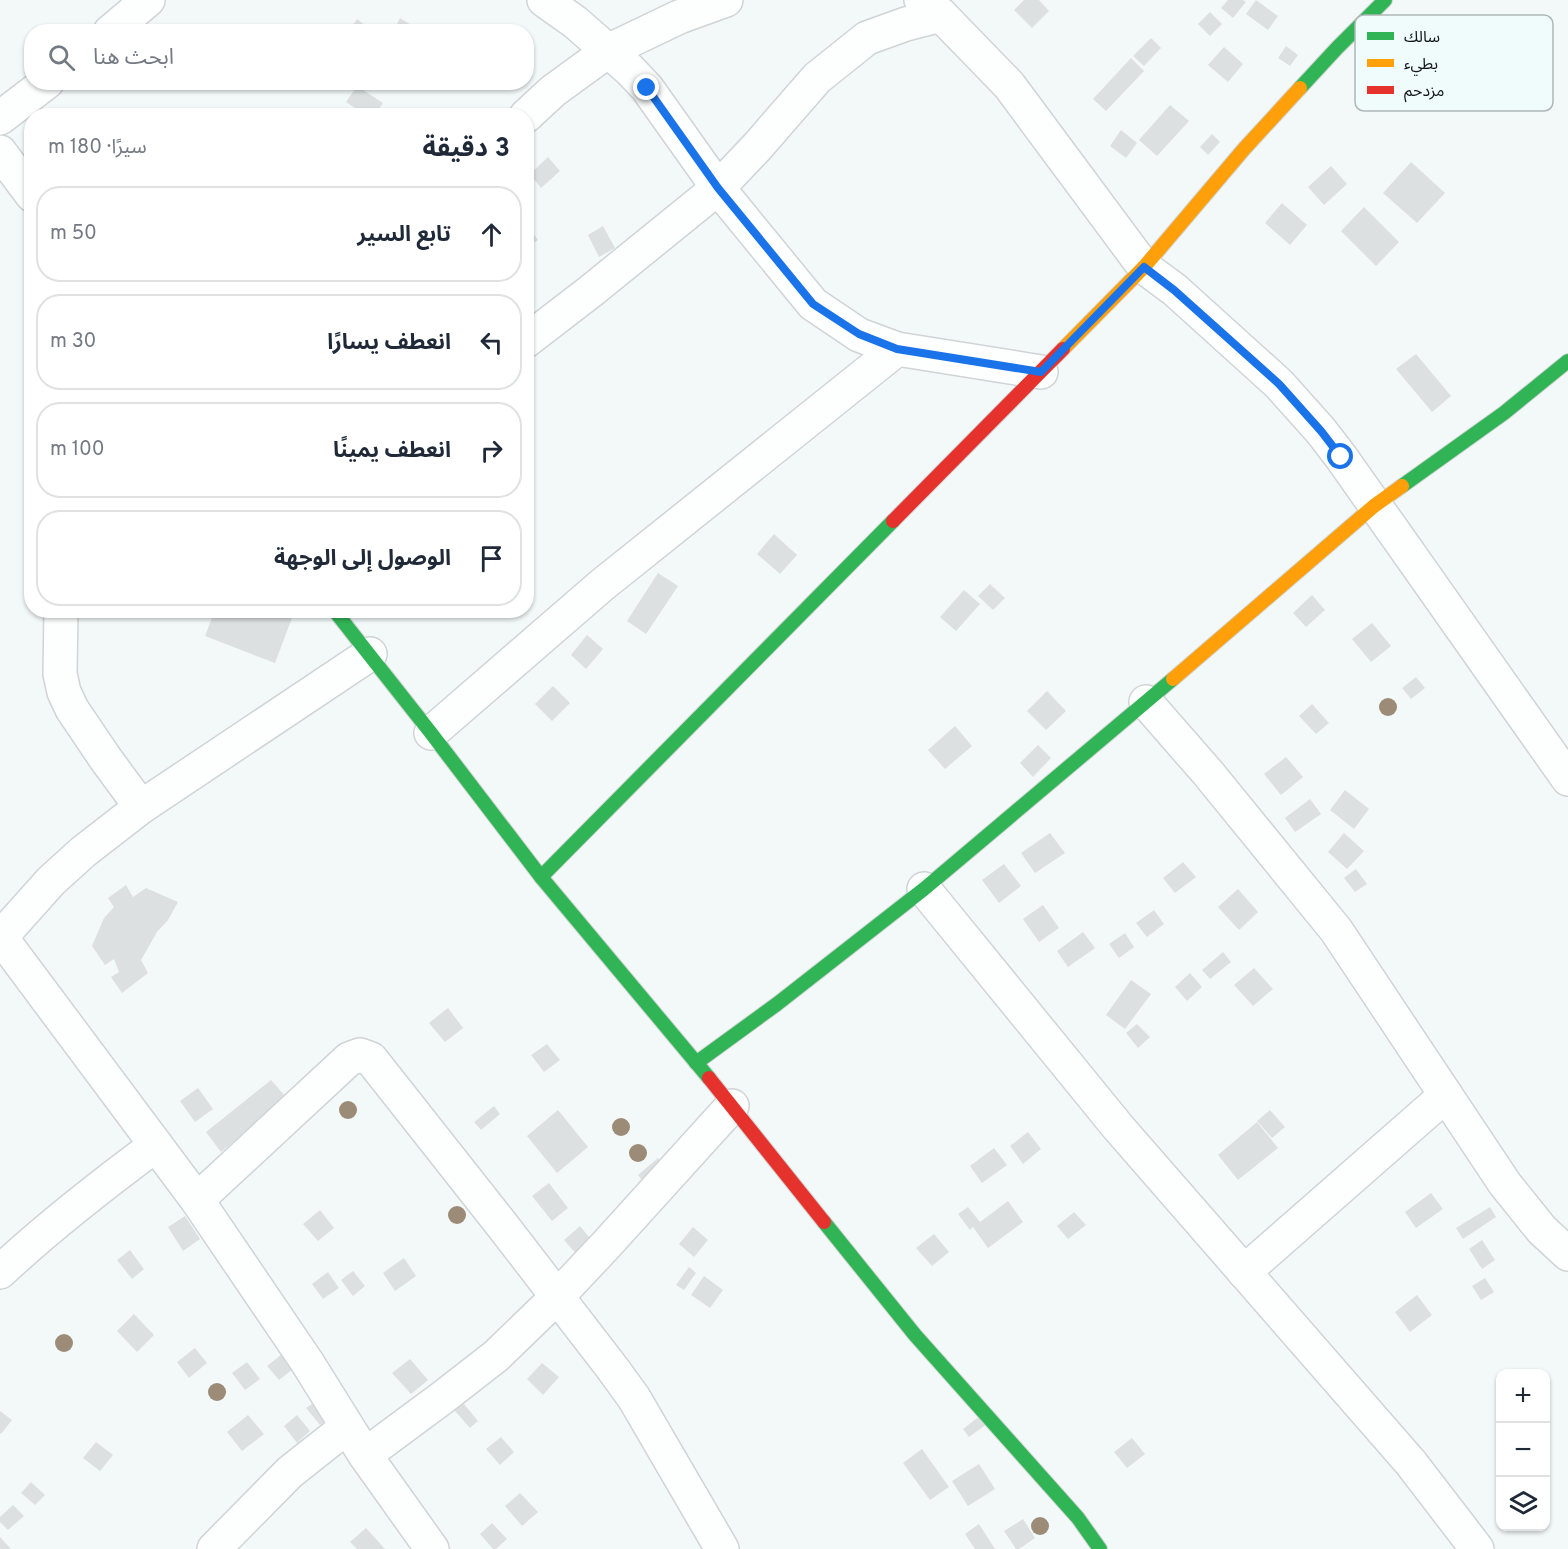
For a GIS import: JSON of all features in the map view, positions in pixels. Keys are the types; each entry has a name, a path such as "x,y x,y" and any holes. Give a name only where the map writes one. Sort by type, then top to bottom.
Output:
{"street":[{"path":"120,24 148,0"},
{"path":"544,0 576,11 608,51 647,88 718,188 813,304 859,334 897,349 1041,372"},
{"path":"534,109 553,91 608,51 679,17 726,0"},
{"path":"1369,15 1384,0"},
{"path":"534,335 718,188 818,78 867,38 906,24 931,8 1009,85 1144,267 1174,290 1279,384 1321,431 1465,632 1562,759"},
{"path":"541,877 1144,267 1244,149 1355,30"},
{"path":"0,118 37,90"},
{"path":"0,152 24,184"},
{"path":"431,733 612,578 897,349"},
{"path":"696,1063 777,1004 924,889 1374,506 1504,413 1568,361"},
{"path":"61,618 60,674 64,692 72,709 141,807"},
{"path":"341,618 541,877 732,1106 915,1335 1078,1518 1100,1549"},
{"path":"370,654 141,807 83,852 51,881 0,937 196,1200 307,1362 365,1455 432,1549"},
{"path":"1146,702 1208,773 1336,930 1505,1184 1542,1230 1568,1254"},
{"path":"924,889 1118,1127 1411,1463 1477,1549"},
{"path":"196,1200 349,1059 360,1054 371,1059 634,1398 722,1549"},
{"path":"1244,1272 1446,1095"},
{"path":"365,1455 496,1356 557,1297 732,1106"},
{"path":"0,1272 26,1247 91,1193 156,1145"},
{"path":"214,1549 290,1472 347,1427"}],"building":[{"path":"1024,0 1039,0 1049,11 1032,28 1014,10"},
{"path":"1228,0 1246,2 1233,18 1221,8"},
{"path":"1256,0 1278,16 1268,30 1246,14"},
{"path":"1210,12 1222,24 1210,36 1198,24"},
{"path":"400,18 410,24 397,24"},
{"path":"357,19 364,24 354,24"},
{"path":"1151,38 1161,48 1144,66 1133,56"},
{"path":"1286,46 1298,55 1290,66 1278,58"},
{"path":"1224,47 1243,64 1228,82 1208,65"},
{"path":"1131,58 1144,71 1106,111 1093,99"},
{"path":"354,90 363,90 383,103 380,108 355,108 346,102"},
{"path":"1170,105 1189,121 1157,156 1139,140"},
{"path":"1121,130 1137,143 1126,158 1110,146"},
{"path":"1212,134 1220,142 1208,155 1200,147"},
{"path":"548,157 560,171 541,188 534,179 534,170"},
{"path":"1411,162 1445,193 1417,223 1383,193"},
{"path":"1331,166 1347,184 1324,205 1308,187"},
{"path":"1282,203 1307,225 1290,245 1265,223"},
{"path":"1364,207 1399,242 1376,266 1341,231"},
{"path":"603,226 615,248 599,257 588,235"},
{"path":"1416,354 1451,396 1432,412 1396,369"},
{"path":"774,534 797,555 780,574 757,554"},
{"path":"658,573 678,586 646,634 627,621"},
{"path":"990,584 1005,598 993,610 978,596"},
{"path":"964,590 980,604 956,631 940,617"},
{"path":"1312,595 1325,610 1306,627 1293,613"},
{"path":"212,618 292,618 275,663 205,636"},
{"path":"1372,623 1391,646 1371,662 1352,639"},
{"path":"587,635 603,649 586,669 571,655"},
{"path":"1416,677 1425,688 1411,699 1402,688"},
{"path":"553,686 570,703 552,721 535,704"},
{"path":"1047,691 1066,711 1046,730 1027,711"},
{"path":"1312,704 1329,723 1316,734 1299,716"},
{"path":"955,726 972,746 945,769 928,750"},
{"path":"1038,745 1051,758 1033,777 1020,763"},
{"path":"1286,757 1303,777 1281,795 1264,774"},
{"path":"1345,790 1369,809 1354,829 1330,810"},
{"path":"1310,799 1321,814 1295,832 1285,818"},
{"path":"1050,833 1065,853 1035,873 1021,853"},
{"path":"1344,833 1364,851 1347,869 1328,852"},
{"path":"1183,862 1196,877 1175,893 1163,878"},
{"path":"1004,864 1021,886 999,903 982,880"},
{"path":"1356,869 1367,884 1355,892 1344,878"},
{"path":"126,885 133,897 146,888 178,902 141,960 148,973 122,993 111,977 119,972 114,959 105,965 92,946 104,918 114,907 108,898"},
{"path":"1238,889 1258,912 1239,930 1218,907"},
{"path":"1043,905 1059,928 1039,942 1023,919"},
{"path":"1154,910 1164,924 1147,937 1136,923"},
{"path":"1083,932 1095,948 1068,967 1057,951"},
{"path":"1125,933 1134,947 1119,958 1109,944"},
{"path":"1223,952 1231,962 1210,979 1202,970"},
{"path":"1254,968 1273,989 1253,1006 1234,985"},
{"path":"1190,973 1202,987 1187,1001 1175,987"},
{"path":"1131,980 1151,994 1125,1029 1106,1015"},
{"path":"448,1008 463,1028 445,1042 429,1023"},
{"path":"1137,1024 1150,1037 1138,1048 1126,1033"},
{"path":"547,1044 560,1060 544,1072 531,1055"},
{"path":"271,1080 287,1098 221,1152 206,1132"},
{"path":"198,1088 213,1109 195,1122 180,1101"},
{"path":"494,1106 500,1114 481,1130 474,1122"},
{"path":"558,1110 588,1147 557,1173 527,1136"},
{"path":"1270,1110 1285,1127 1272,1138 1257,1121"},
{"path":"1257,1122 1278,1148 1238,1180 1218,1155"},
{"path":"1028,1132 1041,1149 1023,1164 1010,1146"},
{"path":"994,1148 1007,1165 982,1183 970,1166"},
{"path":"658,1158 667,1168 646,1185 638,1175"},
{"path":"549,1183 568,1208 552,1221 532,1196"},
{"path":"1431,1193 1443,1209 1416,1228 1405,1212"},
{"path":"1008,1201 1023,1222 988,1248 973,1227 970,1230 958,1214 968,1207 980,1222"},
{"path":"1490,1207 1496,1217 1463,1239 1456,1228"},
{"path":"320,1210 334,1228 318,1241 303,1224"},
{"path":"1074,1212 1086,1225 1068,1239 1057,1226"},
{"path":"185,1216 200,1239 183,1251 168,1227"},
{"path":"580,1226 593,1242 577,1255 564,1240"},
{"path":"693,1227 708,1240 694,1257 679,1244"},
{"path":"934,1234 949,1252 932,1266 916,1248"},
{"path":"1482,1240 1495,1260 1482,1269 1469,1249"},
{"path":"130,1250 144,1269 132,1279 117,1260"},
{"path":"404,1258 416,1276 395,1291 383,1273"},
{"path":"689,1267 696,1273 684,1290 676,1285"},
{"path":"353,1271 365,1286 353,1296 341,1280"},
{"path":"328,1272 339,1288 323,1299 312,1284"},
{"path":"704,1276 723,1290 710,1308 691,1295"},
{"path":"1485,1278 1494,1292 1481,1300 1472,1286"},
{"path":"1417,1295 1432,1315 1410,1332 1395,1312"},
{"path":"134,1314 154,1335 137,1352 117,1331"},
{"path":"195,1348 207,1363 189,1378 177,1362"},
{"path":"286,1351 298,1365 279,1380 267,1366"},
{"path":"410,1359 428,1380 411,1394 392,1373"},
{"path":"247,1362 260,1379 245,1390 232,1373"},
{"path":"542,1363 559,1377 543,1395 527,1379"},
{"path":"322,1397 334,1413 320,1425 306,1408"},
{"path":"463,1403 478,1421 470,1428 454,1410"},
{"path":"0,1411 12,1420 1,1434 0,1433"},
{"path":"248,1415 264,1434 242,1451 227,1432"},
{"path":"297,1415 310,1431 297,1443 284,1426"},
{"path":"981,1415 987,1424 969,1437 963,1429"},
{"path":"501,1437 514,1452 500,1465 486,1449"},
{"path":"1132,1438 1145,1454 1127,1468 1114,1452"},
{"path":"96,1442 113,1455 100,1471 83,1458"},
{"path":"922,1449 949,1487 930,1500 903,1463"},
{"path":"979,1464 995,1489 968,1506 952,1481"},
{"path":"31,1482 45,1495 35,1505 21,1493"},
{"path":"520,1493 538,1512 522,1526 505,1506"},
{"path":"13,1505 24,1516 8,1530 0,1522 0,1517"},
{"path":"1023,1519 1035,1538 1016,1549 1004,1531"},
{"path":"492,1523 507,1539 496,1549 493,1549 480,1534"},
{"path":"979,1524 995,1549 975,1549 965,1534"},
{"path":"366,1528 385,1549 357,1549 350,1542"},
{"path":"0,1537 11,1549 0,1549"}],"traffic: fast":[{"path":"1370,15 1385,0"},
{"path":"1300,88 1355,30"},
{"path":"1402,486 1504,413 1568,361"},
{"path":"541,877 893,521"},
{"path":"340,618 541,877 709,1078"},
{"path":"696,1063 777,1004 924,889 1173,679"},
{"path":"824,1222 915,1335 1078,1518 1100,1549"}],"traffic: slow":[{"path":"1063,349 1144,267 1244,149 1300,88"},
{"path":"1173,679 1374,506 1402,486"}],"traffic: jam":[{"path":"893,521 1063,349"},
{"path":"709,1078 824,1222"}],"route":[{"path":"647,88 718,188 813,304 859,334 897,349 1041,372 1144,267 1174,290 1279,384 1341,457"}]}
